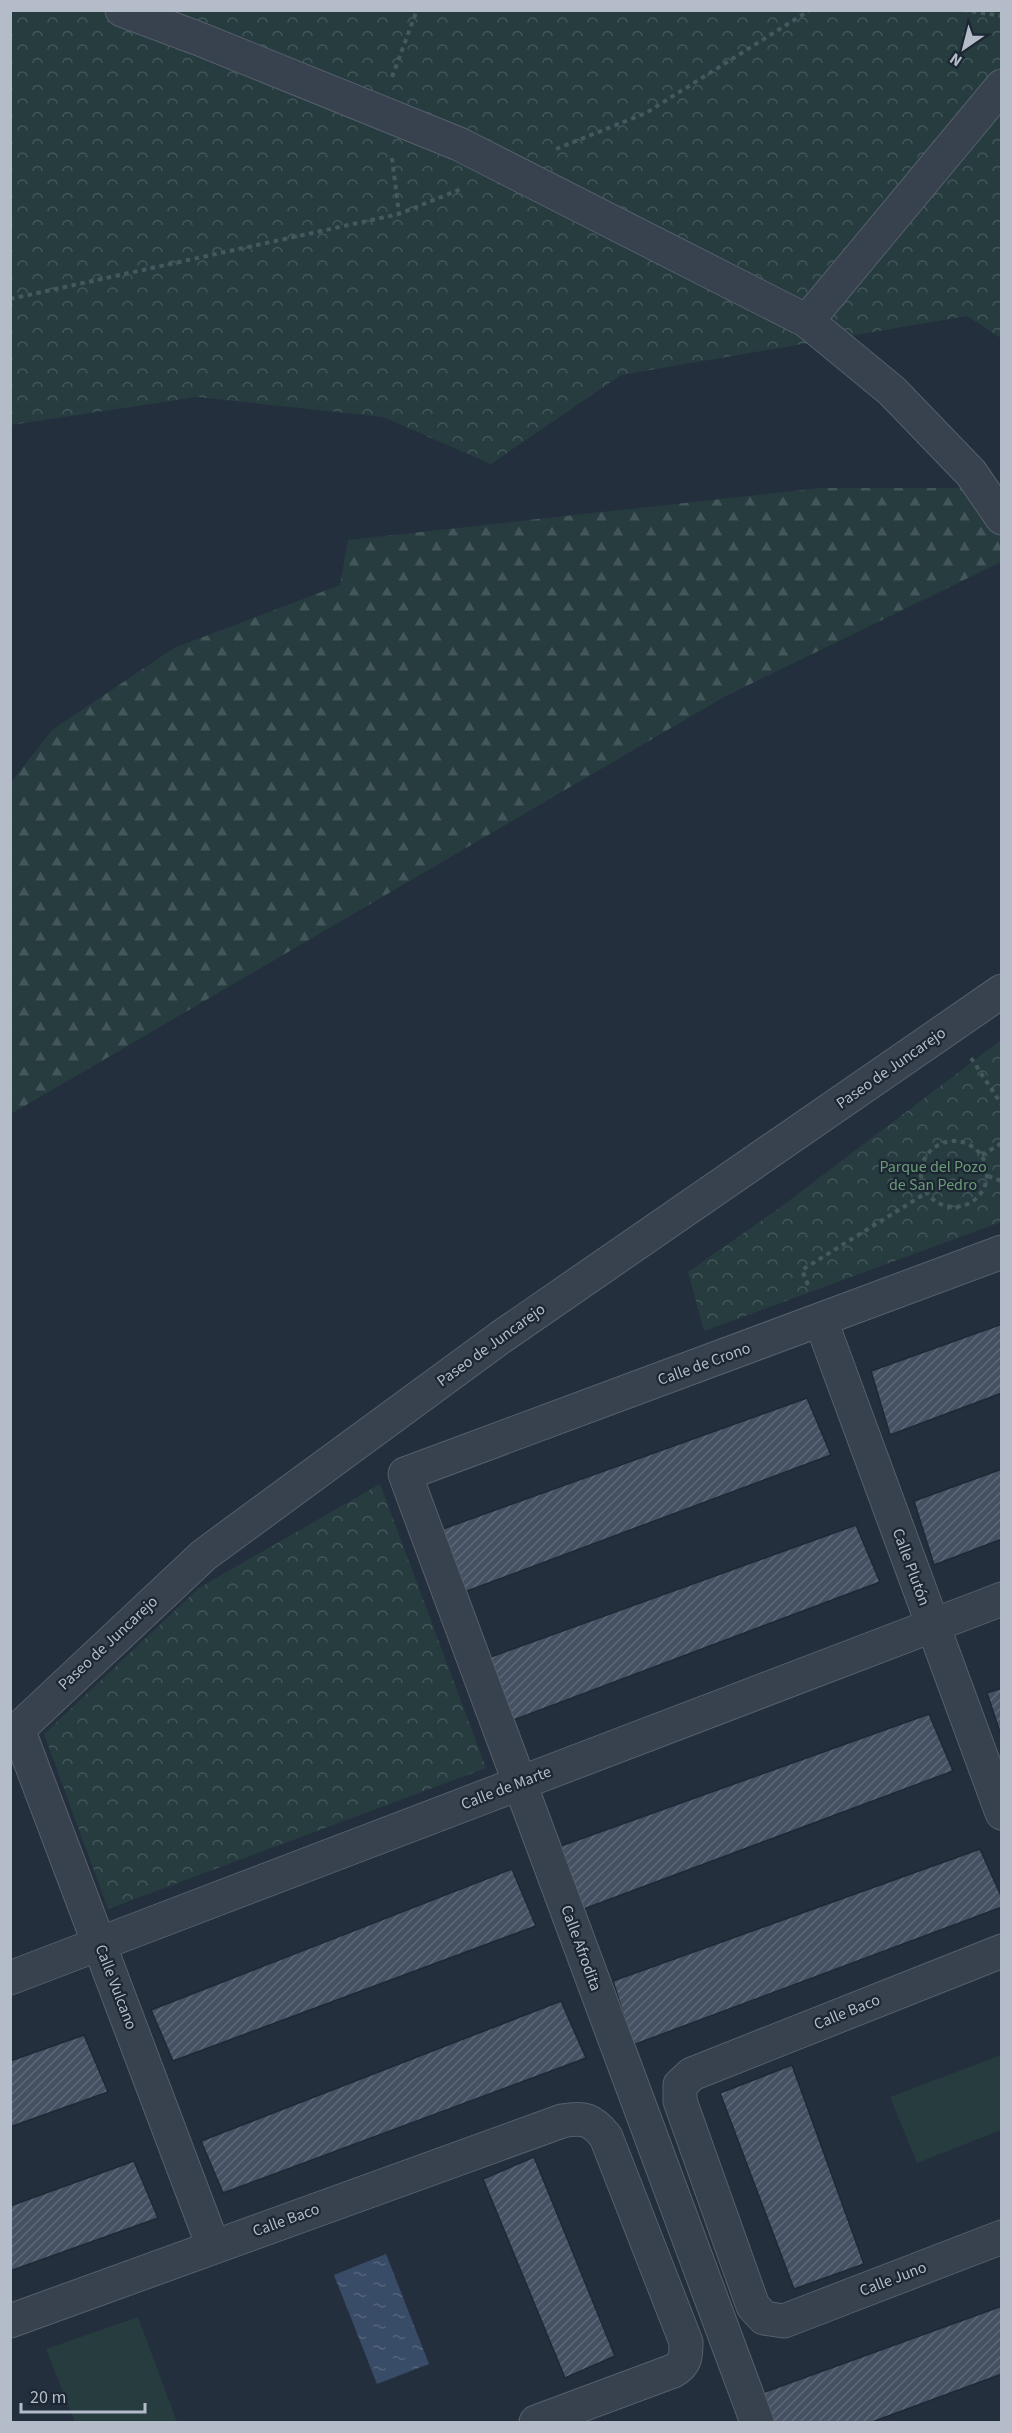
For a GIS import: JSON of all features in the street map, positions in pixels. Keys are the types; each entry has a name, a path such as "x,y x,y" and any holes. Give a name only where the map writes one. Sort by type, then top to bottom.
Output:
{"street":[{"path":"122,10 459,144 807,321 892,391 971,473 1002,518"},
{"path":"807,321 1002,86"},
{"name":"Paseo de Juncarejo","path":"14,1733 204,1555 501,1337 1002,991"},
{"name":"Calle de Crono","path":"405,1474 1002,1252"},
{"name":"Calle Plutón","path":"821,1321 1002,1813"},
{"name":"Calle Afrodita","path":"405,1474 757,2422"},
{"name":"Calle de Marte","path":"10,1978 1002,1599"},
{"name":"Calle Vulcano","path":"14,1733 100,1944 213,2246"},
{"name":"Calle Baco","path":"784,2321 764,2318 753,2306 680,2102 680,2085 692,2074 1002,1951"},
{"name":"Calle Baco","path":"10,2321 562,2121 581,2118 594,2122 606,2137 686,2342 686,2358 681,2366 673,2371 536,2422"},
{"name":"Calle Juno","path":"784,2321 1002,2237"}],"path":[{"path":"549,153 645,113 810,10"},
{"path":"963,10 1002,16"},
{"path":"10,299 399,214 463,188"},
{"path":"951,1027 1002,1105"},
{"path":"963,1142 982,1156 988,1176 981,1195 963,1206 942,1206 926,1193 920,1171 931,1150 940,1143 963,1142"},
{"path":"982,1156 1002,1143"},
{"path":"988,1176 1002,1180"},
{"path":"821,1321 802,1270 926,1193"}],"green space":[{"path":"11,11 1001,11 1001,338 967,316 621,375 491,464 383,417 197,397 11,425"},
{"path":"820,488 1001,488 1001,562 724,697 11,1114 10,784 52,730 174,648 340,585 348,540"},
{"name":"Parque del Pozo de San Pedro","path":"1001,1040 1001,1222 704,1331 688,1272 782,1206"},
{"path":"380,1484 486,1768 108,1909 44,1734 199,1588"},
{"path":"1001,2055 1001,2130 917,2163 890,2097"},
{"path":"138,2317 177,2422 75,2422 46,2349"}],"water":[{"path":"386,2254 429,2364 377,2384 334,2275"}],"building":[{"path":"1002,1324 1002,1393 890,1435 871,1371"},
{"path":"807,1398 831,1455 459,1594 440,1530"},
{"path":"1002,1469 1002,1539 934,1565 914,1501"},
{"path":"856,1525 880,1582 508,1722 488,1658"},
{"path":"1002,1688 1002,1738 987,1693"},
{"path":"929,1714 953,1771 581,1910 561,1846"},
{"path":"980,1849 1002,1898 1002,1907 633,2045 613,1981"},
{"path":"512,1869 536,1926 173,2061 151,2010"},
{"path":"561,2001 586,2058 223,2193 201,2141"},
{"path":"84,2035 108,2092 10,2127 10,2061"},
{"path":"792,2065 864,2264 794,2289 720,2093"},
{"path":"534,2157 615,2356 565,2378 483,2179"},
{"path":"134,2161 158,2218 10,2271 10,2206"},
{"path":"1002,2306 1002,2374 872,2422 771,2422 762,2393"}]}
